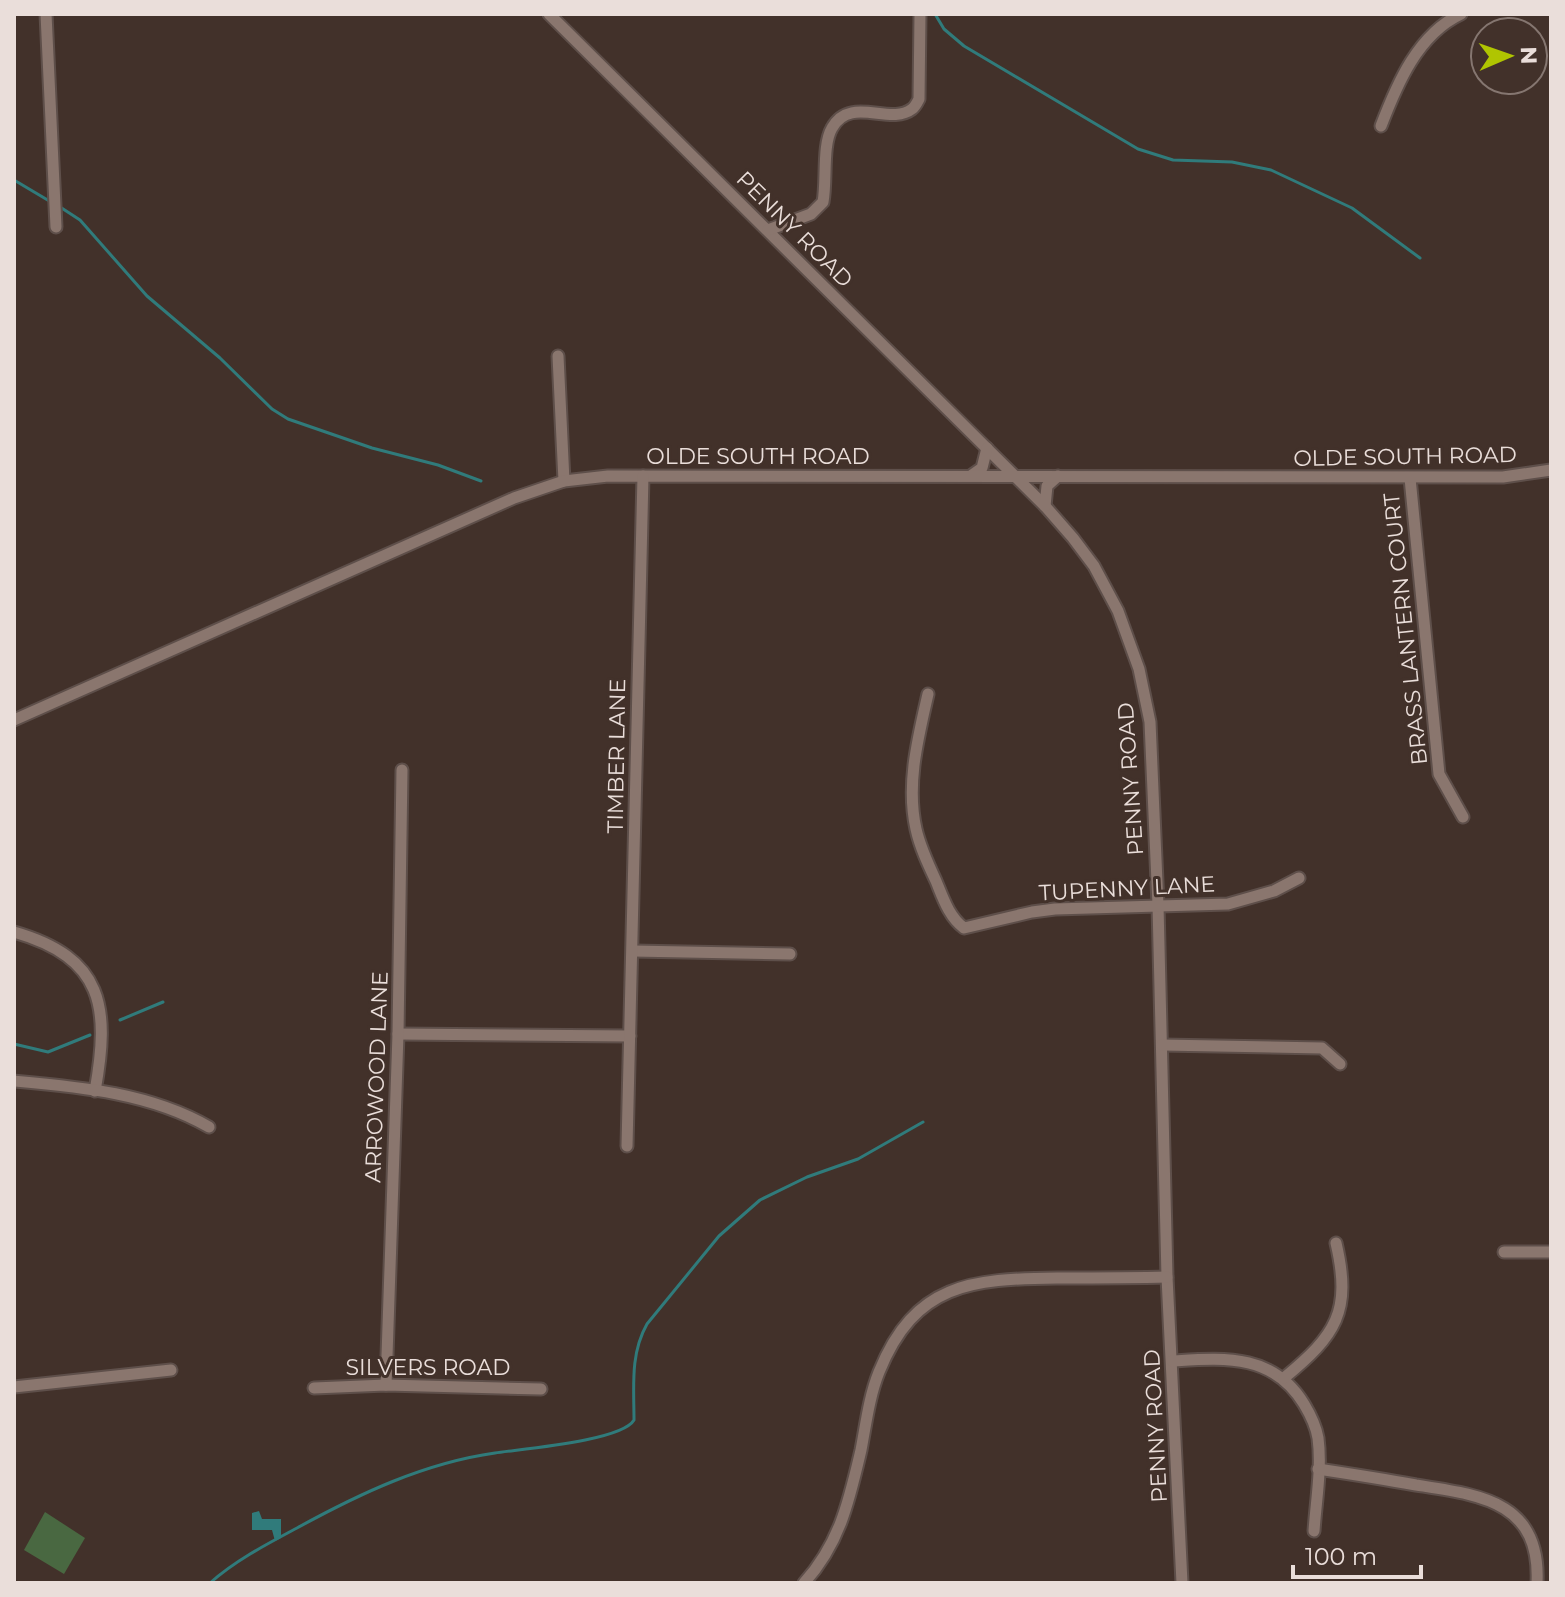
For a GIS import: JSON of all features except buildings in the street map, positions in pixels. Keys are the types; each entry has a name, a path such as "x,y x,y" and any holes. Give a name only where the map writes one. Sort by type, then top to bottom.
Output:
{"street":[{"path":"46,14 56,227"},
{"name":"PENNY ROAD","path":"549,14 1045,506 1094,566 1118,611 1139,669 1150,722 1167,1277 1182,1583"},
{"path":"768,230 811,214 823,202 831,130 840,117 851,112 900,113 911,110 919,99 920,14"},
{"path":"1381,126 1406,70 1429,37 1461,14"},
{"path":"558,356 564,481"},
{"path":"972,475 982,468 987,448"},
{"name":"OLDE SOUTH ROAD","path":"14,720 514,498 564,481 608,476 1503,477 1551,470"},
{"name":"TIMBER LANE","path":"627,1146 643,476"},
{"path":"1045,506 1047,486 1058,476"},
{"name":"BRASS LANTERN COURT","path":"1410,478 1439,774 1463,817"},
{"name":"TUPENNY LANE","path":"928,694 914,769 913,813 923,852 955,922 964,928 1032,912 1242,901 1299,878"},
{"name":"ARROWOOD LANE","path":"386,1385 398,1034 402,770"},
{"path":"14,932 46,942 66,954 92,985 101,1010 103,1031 95,1091"},
{"path":"633,951 790,954"},
{"path":"398,1034 630,1036"},
{"path":"1162,1045 1322,1048 1340,1064"},
{"path":"14,1081 95,1091 163,1105 209,1127"},
{"path":"1284,1378 1318,1349 1336,1320 1343,1293 1336,1243"},
{"path":"1504,1252 1551,1252"},
{"path":"804,1583 823,1562 846,1511 878,1373 894,1341 918,1311 942,1294 973,1283 1009,1279 1167,1277"},
{"path":"1172,1361 1233,1359 1255,1364 1284,1378 1311,1415 1318,1438 1314,1531"},
{"path":"14,1387 171,1370"},
{"name":"SILVERS ROAD","path":"314,1388 386,1385 541,1389"},
{"path":"1318,1469 1473,1494 1499,1503 1524,1526 1532,1541 1538,1562 1537,1583"}],"green space":[{"path":"45,1512 85,1538 64,1574 24,1550"}],"water":[{"path":"259,1511 262,1519 281,1519 281,1538 275,1541 272,1530 252,1530 252,1513"}],"waterway":[{"path":"935,14 944,29 964,46 1138,149 1173,160 1232,162 1271,170 1352,208 1420,258"},
{"path":"14,180 51,202"},
{"path":"57,205 80,220 147,296 220,358 272,409 288,419 372,448 438,465 481,481"},
{"path":"120,1020 163,1002"},
{"path":"14,1044 48,1052 90,1035"},
{"path":"210,1583 252,1553 320,1515 417,1472 495,1453 592,1439 626,1427 634,1420 635,1359 647,1324 719,1236 760,1200 807,1177 858,1159 923,1122"}]}
